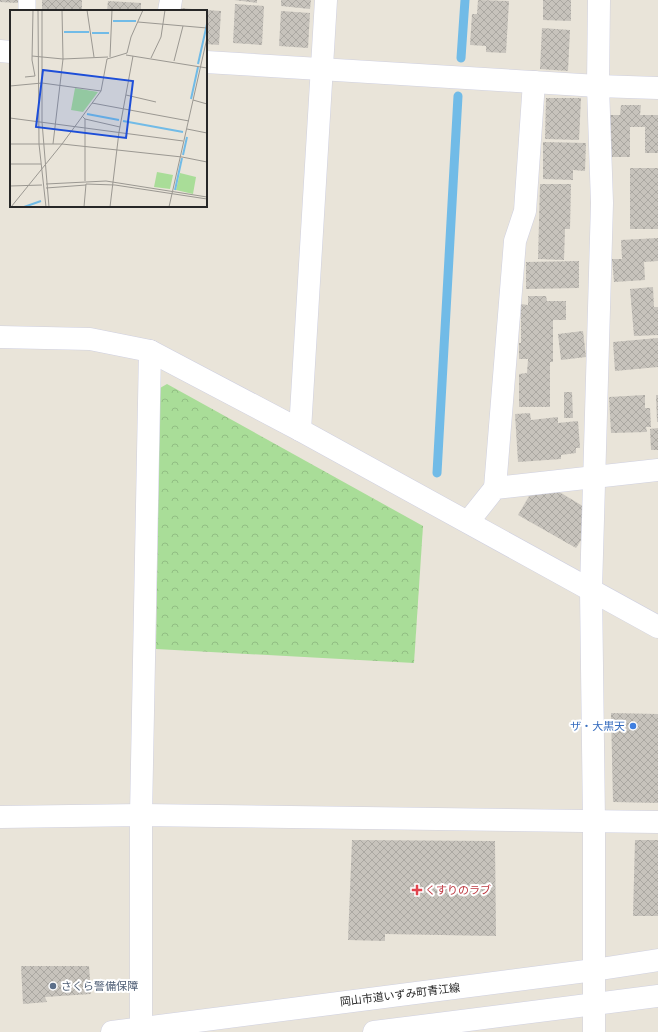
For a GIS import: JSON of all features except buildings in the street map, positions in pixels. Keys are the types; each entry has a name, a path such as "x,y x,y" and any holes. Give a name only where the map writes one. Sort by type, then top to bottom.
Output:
{"street":[{"path":"169,10 170,0"},
{"path":"300,430 326,0"},
{"path":"594,1032 594,822 591,589 602,203 598,86 599,0"},
{"path":"0,51 10,52"},
{"path":"207,62 598,86 658,88"},
{"path":"468,522 495,488 515,240 524,211 534,82"},
{"path":"0,337 90,339 150,351 300,430 658,627"},
{"path":"141,1030 141,815 150,351"},
{"path":"495,488 658,470"},
{"path":"0,816 141,815 658,822"},
{"name":"岡山市道いずみ町青江線","path":"112,1032 141,1030 594,970 658,960"},
{"path":"374,1032 658,996"}],"green space":[{"path":"167,384 423,526 414,663 156,649 160,388"}],"waterway":[{"path":"461,58 465,0"},
{"path":"437,473 458,96"}],"place":[{"name":"ザ・大黒天","path":"633,726"},
{"name":"くすりのラブ","path":"417,890"},
{"name":"さくら警備保障","path":"53,986"}]}
